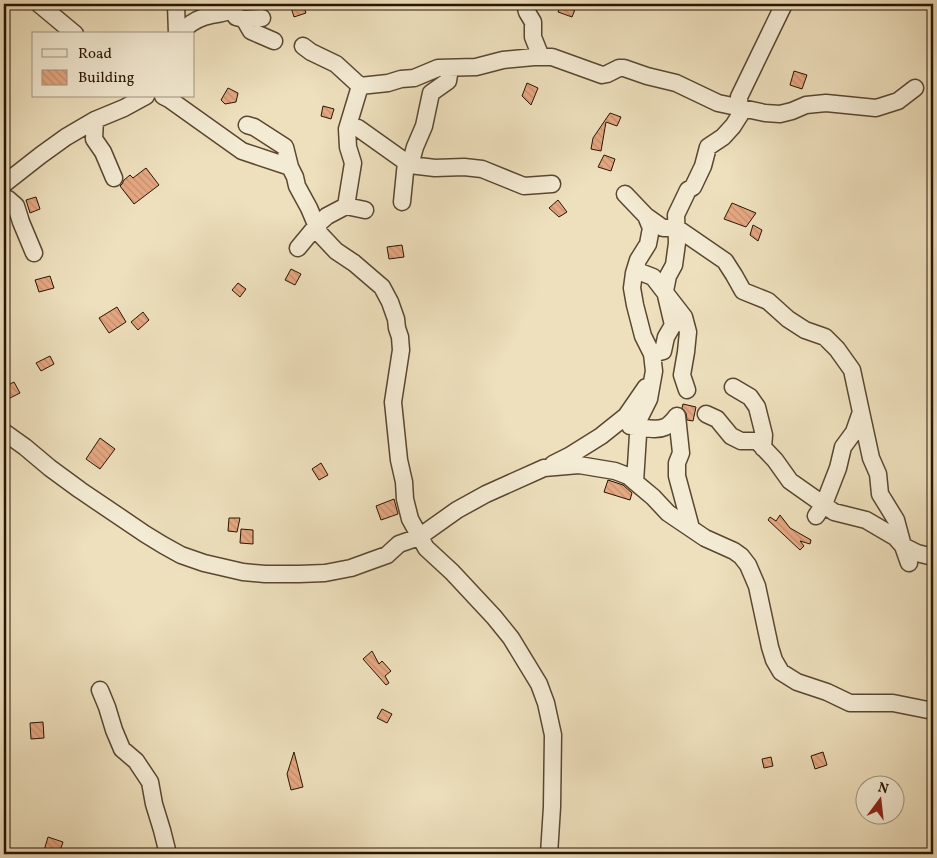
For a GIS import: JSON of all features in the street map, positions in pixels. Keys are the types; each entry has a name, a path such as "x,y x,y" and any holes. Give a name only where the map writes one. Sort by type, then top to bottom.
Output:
{"street":[{"path":"39,4 73,32"},
{"path":"176,4 179,32"},
{"path":"525,4 532,22 533,37 541,57"},
{"path":"652,354 662,352 666,336 673,324 665,291 668,276 674,265 677,228 676,215 688,190 693,187 708,147 723,137 740,115 739,97 784,4"},
{"path":"181,32 204,17 231,8 244,19 251,31 274,41"},
{"path":"244,19 262,18"},
{"path":"303,46 336,64 360,86 414,78 438,68 476,67 504,60 552,57 602,75 619,68 624,68 647,76 676,82 729,106 765,113 780,114 806,105 826,103 876,108 898,101 915,88"},
{"path":"402,202 408,163 424,126 431,93 448,81 450,68"},
{"path":"346,206 353,163 348,147 346,129 360,86"},
{"path":"4,184 66,137 94,120 124,108 142,98"},
{"path":"167,98 242,151 285,165"},
{"path":"94,120 94,139 103,152 114,178"},
{"path":"247,125 254,127 274,140 274,148 295,177 297,186 320,234 336,251 354,263 382,287 390,302 400,337 393,402 399,460 410,519 426,548 452,572 511,638 539,684 546,703 553,735 550,854"},
{"path":"358,128 408,163 435,168 464,167 482,169 524,186 552,184"},
{"path":"624,194 646,216 663,228 677,228 725,262 743,291 768,300 788,319 805,330 825,338 837,349 852,370 871,458 878,474 880,494 896,520 909,563"},
{"path":"4,198 16,206 34,253"},
{"path":"298,248 327,216 346,206 365,210"},
{"path":"635,482 639,420 649,399 654,371 652,354 643,336 632,288 638,260 648,244 650,236 651,228 646,216"},
{"path":"635,270 653,277 684,316 688,332 682,375 687,390"},
{"path":"4,432 80,490 145,534 181,554 221,568 243,572 265,574 325,572 351,568 387,554 400,544 419,537 457,510 486,494 569,456 601,436 626,416 644,390 654,371"},
{"path":"733,387 750,397 756,407 764,435 763,448"},
{"path":"820,510 838,468 843,448 854,432 861,412"},
{"path":"706,414 717,419 731,436 741,441 757,442 775,460 790,481 820,510 866,520 895,537 903,546 933,558"},
{"path":"612,427 639,426 653,430 667,426 678,416 680,453 677,463 677,476 690,528"},
{"path":"544,468 579,465 603,468 628,476 653,497 668,513 704,538 741,556 748,565 757,586 774,660 781,672 797,682 827,692 850,703 893,703 933,711"},
{"path":"100,690 122,749 136,762 150,782 168,854"}],"building":[{"path":"290,4 303,4 306,13 294,17"},
{"path":"561,4 576,7 572,17 558,12"},
{"path":"794,71 807,75 802,89 790,85"},
{"path":"527,83 538,88 531,105 522,96"},
{"path":"228,88 238,93 236,102 225,104 221,100"},
{"path":"323,106 334,109 331,119 321,116"},
{"path":"610,113 621,117 617,126 606,122 601,151 591,149 593,138"},
{"path":"604,155 615,159 611,171 598,167"},
{"path":"146,168 159,185 134,204 120,186 130,175 133,178"},
{"path":"36,197 40,209 30,213 26,200"},
{"path":"558,200 567,212 559,217 549,208"},
{"path":"732,203 756,213 746,227 724,219"},
{"path":"753,225 762,230 758,241 750,235"},
{"path":"402,245 404,257 389,259 387,247"},
{"path":"291,269 301,274 295,285 285,280"},
{"path":"50,276 54,288 39,292 35,280"},
{"path":"238,283 246,289 240,297 232,290"},
{"path":"117,307 126,322 109,333 99,318"},
{"path":"143,312 149,320 138,330 131,322"},
{"path":"50,356 54,364 41,371 36,363"},
{"path":"14,382 20,393 4,401 4,387"},
{"path":"683,404 696,407 693,421 687,420 686,413 682,408"},
{"path":"100,438 115,449 100,469 86,459"},
{"path":"321,463 328,475 319,480 312,469"},
{"path":"608,480 623,485 632,493 630,500 604,492"},
{"path":"394,499 398,514 381,520 376,506"},
{"path":"780,515 790,528 811,540 810,544 800,541 804,546 800,550 768,520 770,517 776,521"},
{"path":"229,518 240,518 237,532 228,531"},
{"path":"241,529 253,530 253,544 240,543"},
{"path":"372,651 379,664 382,661 391,671 385,676 389,683 386,685 363,659"},
{"path":"382,709 392,714 387,723 377,718"},
{"path":"43,722 44,738 31,739 30,723"},
{"path":"294,752 303,787 291,790 287,774"},
{"path":"823,752 827,765 815,769 811,756"},
{"path":"771,757 773,766 764,768 762,759"},
{"path":"48,837 63,842 59,854 43,854"}]}
